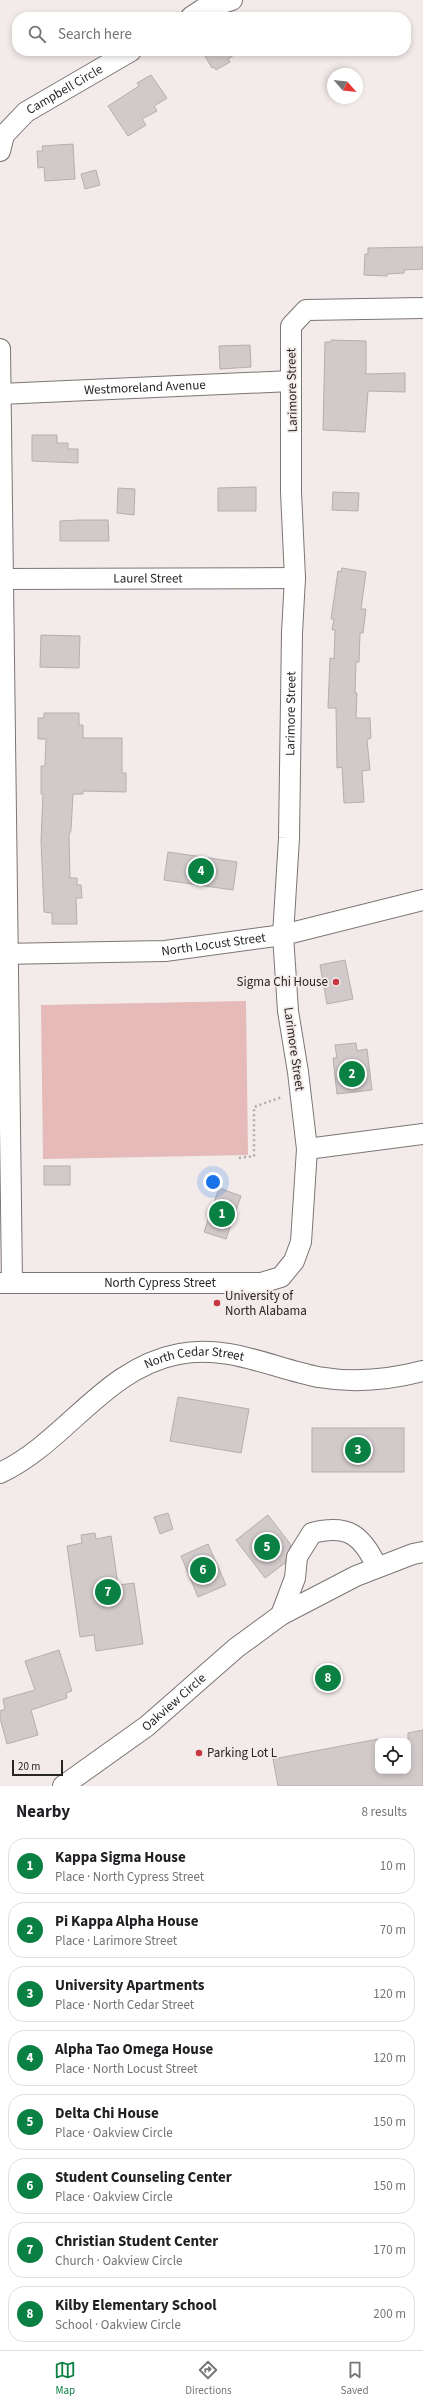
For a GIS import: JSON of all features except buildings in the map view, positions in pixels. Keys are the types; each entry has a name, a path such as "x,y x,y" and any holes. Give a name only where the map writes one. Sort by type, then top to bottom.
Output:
{"street":[{"path":"198,12 202,9 232,0"},
{"name":"Campbell Circle","path":"2,143 26,112 122,56"},
{"name":"Larimore Street","path":"307,1149 298,1072 288,1011 283,936 288,838 292,634 295,578 291,492 291,326 306,310 423,308"},
{"path":"0,349 6,1283"},
{"name":"Westmoreland Avenue","path":"0,394 291,381"},
{"name":"Laurel Street","path":"1,579 295,578"},
{"name":"North Locust Street","path":"4,954 165,951 283,936 423,900"},
{"path":"307,1149 423,1134"},
{"name":"North Cypress Street","path":"6,1283 261,1283 281,1277 294,1261 301,1242 307,1149"},
{"name":"North Cedar Street","path":"0,1473 13,1467 47,1443 107,1388 141,1366 180,1353 220,1352 318,1377 360,1380 401,1377 423,1371"},
{"path":"281,1615 295,1578 297,1557 312,1533 331,1528 354,1534 370,1551 377,1568"},
{"name":"Oakview Circle","path":"63,1786 147,1726 236,1648 281,1615 308,1600 377,1568 413,1554 423,1552"}],"path":[{"path":"239,1158 254,1156 254,1107 286,1095"}],"shaded area":[{"path":"246,1001 248,1155 43,1159 41,1005"}],"place":[{"name":"Alpha Tao Omega House","path":"201,871"},
{"name":"Sigma Chi House","path":"336,982"},
{"name":"Pi Kappa Alpha House","path":"352,1074"},
{"name":"Kappa Sigma House","path":"222,1214"},
{"name":"University of North Alabama","path":"217,1303"},
{"name":"University Apartments","path":"358,1450"},
{"name":"Delta Chi House","path":"267,1547"},
{"name":"Student Counseling Center","path":"203,1570"},
{"name":"Christian Student Center","path":"108,1592"},
{"name":"Kilby Elementary School","path":"328,1678"},
{"name":"Parking Lot L","path":"199,1753"}]}
